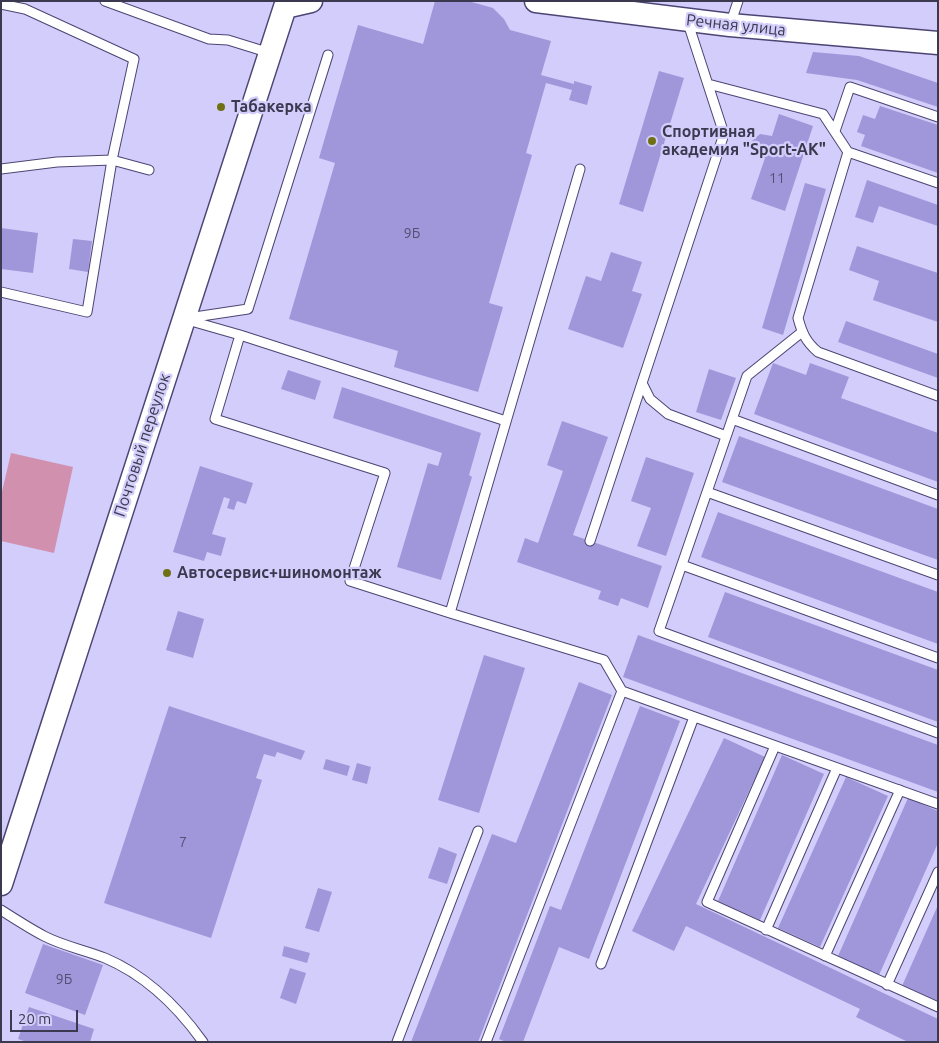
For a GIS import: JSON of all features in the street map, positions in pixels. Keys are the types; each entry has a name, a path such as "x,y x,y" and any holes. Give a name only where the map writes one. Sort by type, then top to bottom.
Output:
{"street":[{"name":"Речная улица","path":"536,1 580,4 730,26 938,43"},
{"name":"Почтовый переулок","path":"1,884 270,53 297,3"}],"lane":[{"path":"105,1 209,39 228,40 270,53"},
{"path":"730,26 738,1"},
{"path":"1,4 25,9 134,59 112,160 87,312 1,292"},
{"path":"590,541 724,134 687,20"},
{"path":"184,319 248,309 328,55"},
{"path":"708,84 823,114 848,152 938,183"},
{"path":"835,131 850,87 938,117"},
{"path":"848,152 798,318 802,332 808,344 818,352 938,396"},
{"path":"1,170 57,162 112,160 149,170"},
{"path":"450,613 580,169"},
{"path":"184,319 240,335 506,421"},
{"path":"802,332 747,376 659,631 938,733"},
{"path":"240,335 215,418 385,472 350,582 604,660 622,691 938,804"},
{"path":"642,382 650,399 668,414 726,436"},
{"path":"732,419 938,495"},
{"path":"706,492 938,575"},
{"path":"682,565 938,658"},
{"path":"486,1042 622,691"},
{"path":"601,964 694,717"},
{"path":"776,746 707,902 938,1007"},
{"path":"766,930 837,768"},
{"path":"825,956 900,790"},
{"path":"397,1042 478,831"},
{"path":"887,984 938,872"},
{"path":"1,910 45,937 106,959 127,970 148,984 171,1004 193,1027 203,1042"}],"shaded area":[{"path":"11,453 73,467 54,553 1,541 1,496"}],"building":[{"path":"435,1 468,1 493,8 504,19 510,30 551,41 541,75 574,84 574,81 592,86 587,105 569,100 572,90 546,83 526,153 532,155 489,303 503,307 478,392 394,367 398,351 289,319 335,163 319,158 358,25 423,44"},
{"path":"813,52 859,56 938,83 938,107 857,80 806,73"},
{"name":"Спортивная академия \"Sport-AK\"","path":"659,71 684,78 643,212 619,204"},
{"path":"880,106 938,125 938,173 861,146 865,135 857,132 863,115 875,119"},
{"path":"779,114 813,126 785,211 751,199 765,158 752,151 752,141 760,134 772,136"},
{"path":"867,180 938,205 938,226 879,206 873,223 855,217"},
{"path":"805,183 826,189 783,335 762,328"},
{"path":"1,228 38,233 33,273 1,269"},
{"path":"73,239 92,241 88,272 69,269"},
{"path":"857,246 938,273 938,322 873,300 879,281 849,270"},
{"path":"611,252 642,262 632,291 642,294 623,348 568,329 586,276 601,281"},
{"path":"846,321 938,354 938,378 838,342"},
{"path":"773,363 806,375 810,363 849,377 841,398 938,433 938,482 754,414"},
{"path":"709,369 736,378 721,420 696,412"},
{"path":"288,370 321,381 315,400 281,389"},
{"path":"342,387 481,433 469,475 472,477 441,580 397,567 428,463 438,466 442,453 333,418"},
{"path":"562,421 608,437 573,535 662,566 648,608 621,598 618,606 598,599 601,591 517,562 525,538 538,543 563,471 547,465"},
{"path":"739,436 938,509 938,560 722,482"},
{"path":"646,457 694,473 666,556 637,546 651,508 631,501"},
{"path":"200,466 253,483 246,504 237,501 234,510 227,508 230,499 224,497 212,534 226,538 221,556 207,552 204,561 173,552"},
{"path":"718,512 938,592 938,644 701,557"},
{"path":"725,592 938,670 938,722 708,637"},
{"path":"178,611 204,619 193,658 166,650"},
{"path":"638,635 938,745 938,792 623,677"},
{"path":"484,655 525,668 479,813 438,800"},
{"path":"579,682 612,695 478,1042 411,1042 492,834 516,843"},
{"path":"169,706 305,751 301,760 277,752 275,757 264,754 256,778 262,780 211,938 104,903"},
{"path":"640,706 680,721 589,959 559,947 523,1042 506,1042 499,1039 550,906 561,910"},
{"path":"724,738 765,757 696,904 938,1019 938,1042 908,1042 856,1017 860,1009 686,926 674,951 632,931"},
{"path":"782,755 824,774 760,920 718,901"},
{"path":"326,759 350,766 347,776 323,769"},
{"path":"357,763 371,767 367,784 352,780"},
{"path":"846,777 888,796 820,947 778,928"},
{"path":"908,798 938,811 938,843 879,975 838,956"},
{"path":"439,847 457,854 447,884 428,878"},
{"path":"318,888 332,892 319,932 305,928"},
{"path":"938,905 938,1002 902,986"},
{"path":"43,944 103,965 85,1015 25,993"},
{"path":"284,946 310,953 307,963 282,956"},
{"path":"290,968 306,973 296,1004 280,998"},
{"path":"29,1007 94,1029 90,1042 27,1042 18,1039"}],"place":[{"name":"Табакерка","path":"221,107"},
{"name":"Спортивная академия \"Sport-AK\"","path":"652,141"},
{"name":"Автосервис+шиномонтаж","path":"167,573"}]}
